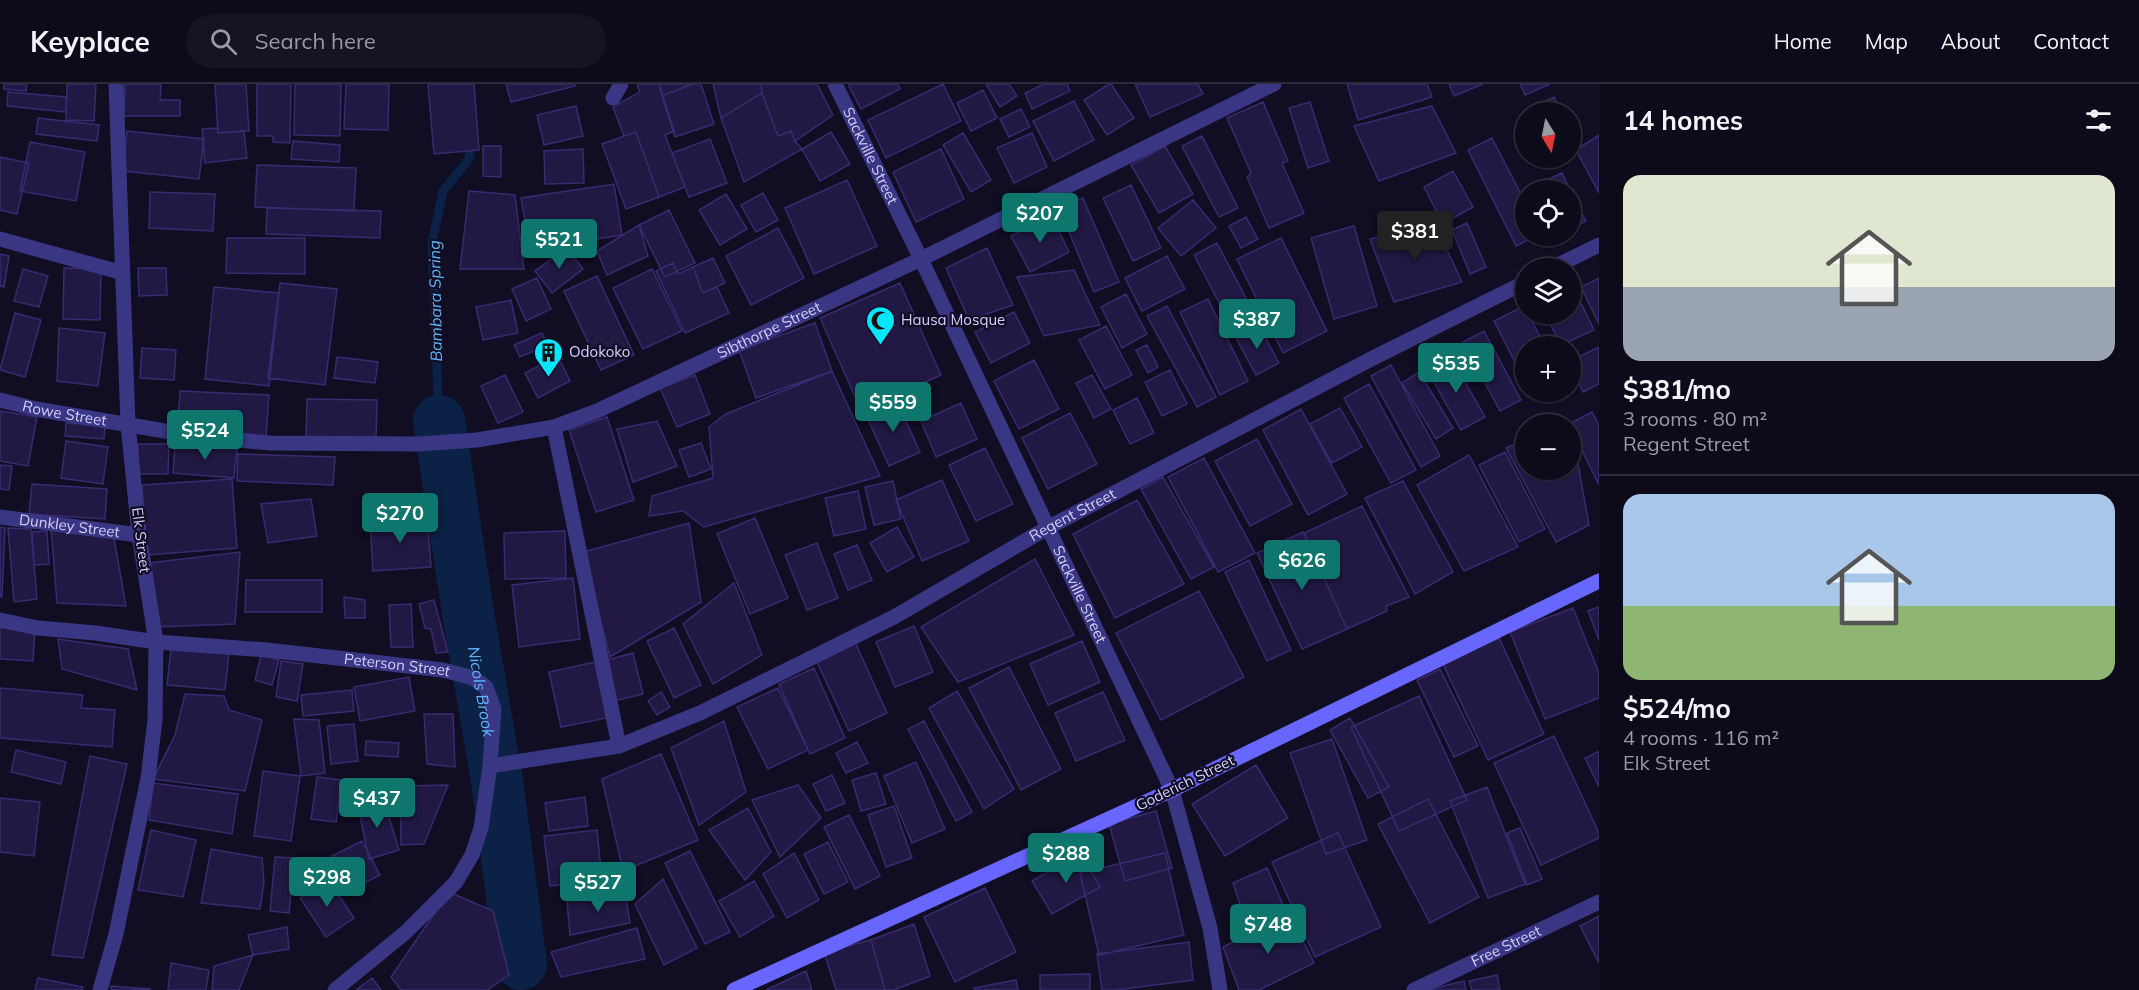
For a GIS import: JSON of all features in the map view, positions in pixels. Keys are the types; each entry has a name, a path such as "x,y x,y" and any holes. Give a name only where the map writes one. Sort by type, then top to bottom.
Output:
{"main road":[{"name":"Goderich Street","path":"734,990 1172,790 1599,581"}],"street":[{"name":"Elk Street","path":"100,990 116,933 148,778 155,720 156,642 139,535 128,424 116,84"},
{"path":"613,98 621,84"},
{"name":"Sackville Street","path":"835,84 1049,527 1172,790 1210,928 1220,990"},
{"name":"Sibthorpe Street","path":"128,424 194,436 271,444 418,444 477,440 554,427 597,411 921,259 1274,84"},
{"path":"0,239 123,273"},
{"path":"1572,258 1599,245"},
{"name":"Regent Street","path":"494,766 618,746 700,713 894,617 1049,527 1362,364 1515,288"},
{"name":"Rowe Street","path":"0,400 36,409 128,424"},
{"path":"554,427 618,746"},
{"name":"Dunkley Street","path":"0,517 139,535"},
{"name":"Peterson Street","path":"0,621 38,628 96,633 156,642 267,650 443,670 472,678 486,687 494,709 494,766 481,828 472,855 456,882 406,932 335,990"},
{"name":"Free Street","path":"1414,990 1599,902"}],"building":[{"path":"4,84 27,84 26,91 4,89"},
{"path":"67,84 96,84 94,121 66,120"},
{"path":"125,84 161,84 160,100 180,100 180,116 124,116"},
{"path":"215,84 246,84 249,131 218,133"},
{"path":"257,84 291,84 290,143 273,142 273,136 257,136"},
{"path":"295,84 341,84 340,136 294,135"},
{"path":"346,84 389,84 388,130 344,129"},
{"path":"428,84 474,84 479,150 434,154"},
{"path":"506,84 575,84 575,86 511,102"},
{"path":"637,84 659,84 674,131 665,135 685,187 659,197 636,132 624,136 613,107 640,92"},
{"path":"659,84 692,84 662,96"},
{"path":"692,84 701,84 714,124 675,137 662,96"},
{"path":"713,84 761,84 762,93 721,118"},
{"path":"761,84 817,84 833,115 795,141 791,131 778,136 762,93"},
{"path":"848,84 898,84 900,89 861,109"},
{"path":"943,84 961,121 886,158 868,120"},
{"path":"986,84 1009,84 1017,96 1000,107"},
{"path":"1044,84 1067,84 1070,91 1032,109 1025,93"},
{"path":"1109,84 1134,118 1107,135 1084,100"},
{"path":"1135,84 1198,84 1203,94 1150,117"},
{"path":"1347,84 1427,84 1432,97 1358,120"},
{"path":"1449,84 1483,84 1454,96"},
{"path":"1520,84 1550,84 1525,95"},
{"path":"983,90 997,118 971,131 957,103"},
{"path":"8,92 67,97 66,112 7,106"},
{"path":"762,93 778,136 791,131 795,141 802,149 744,182 721,118"},
{"path":"1554,97 1557,102 1544,102"},
{"path":"1074,101 1094,140 1054,161 1033,121"},
{"path":"1263,102 1288,161 1282,163 1304,213 1269,228 1247,177 1251,173 1227,118"},
{"path":"1310,102 1329,161 1308,168 1289,108"},
{"path":"576,106 583,136 544,145 537,115"},
{"path":"1432,106 1456,153 1379,181 1354,126"},
{"path":"1021,109 1030,127 1009,137 1000,119"},
{"path":"38,118 99,125 97,141 36,134"},
{"path":"218,128 218,133 244,131 247,158 205,163 202,129"},
{"path":"127,131 204,139 199,179 123,171"},
{"path":"636,132 659,197 626,209 602,144"},
{"path":"831,132 850,164 820,181 802,149"},
{"path":"963,133 991,180 971,192 943,145"},
{"path":"1032,133 1047,167 1014,183 997,148"},
{"path":"1599,135 1599,193 1581,159 1581,147"},
{"path":"1202,136 1238,208 1219,217 1182,146"},
{"path":"1492,138 1515,183 1515,244 1468,150"},
{"path":"710,139 727,183 689,197 672,153"},
{"path":"293,141 340,145 339,162 291,159"},
{"path":"30,142 85,152 76,201 20,191"},
{"path":"483,146 501,146 501,177 483,176"},
{"path":"1165,146 1193,194 1159,213 1131,165"},
{"path":"583,149 584,183 545,184 544,151"},
{"path":"941,149 964,199 916,222 893,172"},
{"path":"0,157 29,163 17,214 0,210"},
{"path":"257,165 356,168 354,211 255,207"},
{"path":"1453,171 1473,207 1448,221 1442,211 1437,212 1424,187"},
{"path":"1562,173 1565,180 1547,180"},
{"path":"847,180 877,246 814,274 785,208"},
{"path":"614,184 622,235 530,249 521,198"},
{"path":"1131,185 1161,248 1133,261 1103,198"},
{"path":"469,191 515,195 524,269 460,269"},
{"path":"150,192 215,194 213,231 149,228"},
{"path":"763,193 778,220 756,232 741,205"},
{"path":"726,194 747,229 720,245 699,210"},
{"path":"1083,198 1119,282 1094,292 1059,208"},
{"path":"1193,200 1216,228 1181,256 1158,228"},
{"path":"267,208 381,211 380,238 266,234"},
{"path":"669,210 695,263 665,277 639,225"},
{"path":"1581,212 1586,221 1581,224"},
{"path":"1051,215 1069,252 1030,272 1011,236"},
{"path":"1246,217 1258,239 1241,248 1229,226"},
{"path":"1434,222 1462,282 1394,302 1370,239"},
{"path":"1467,223 1486,267 1470,274 1452,230"},
{"path":"639,225 648,256 607,275 597,251"},
{"path":"1354,226 1377,306 1334,319 1311,238"},
{"path":"778,228 804,278 751,305 726,256"},
{"path":"227,238 305,238 305,274 226,273"},
{"path":"1281,238 1327,331 1283,353 1237,259"},
{"path":"1217,243 1247,300 1224,312 1194,255"},
{"path":"567,248 583,269 552,293 535,271"},
{"path":"987,248 1013,305 969,320 946,268"},
{"path":"0,254 9,256 4,287 0,286"},
{"path":"1167,256 1185,289 1142,311 1125,278"},
{"path":"713,258 725,283 703,293 693,267"},
{"path":"673,263 678,274 693,267 703,293 717,287 729,313 685,333 656,271"},
{"path":"64,268 101,269 100,320 63,319"},
{"path":"138,268 166,268 167,295 139,296"},
{"path":"23,269 48,276 39,307 14,301"},
{"path":"652,269 682,331 643,349 613,288"},
{"path":"1074,270 1100,325 1044,336 1017,277"},
{"path":"597,276 634,355 601,370 564,291"},
{"path":"537,278 551,309 526,321 512,289"},
{"path":"1599,278 1599,324 1581,287"},
{"path":"280,283 337,289 325,385 268,378"},
{"name":"Hausa Mosque","path":"900,283 941,375 861,410 820,318"},
{"path":"214,287 279,293 269,386 205,379"},
{"path":"1126,294 1147,334 1122,348 1101,307"},
{"path":"1208,299 1248,381 1220,395 1180,312"},
{"path":"511,300 518,333 483,340 476,307"},
{"path":"1581,303 1594,330 1581,336 1556,336 1550,324 1581,324"},
{"path":"1167,306 1216,397 1197,407 1147,316"},
{"path":"1515,310 1515,324 1533,324 1540,336 1515,336 1515,362 1494,321"},
{"path":"1014,312 1030,343 991,363 975,332"},
{"path":"15,313 41,320 25,377 0,370"},
{"path":"815,323 832,371 756,398 739,350"},
{"path":"1258,324 1279,363 1256,375 1235,336"},
{"path":"1106,326 1132,375 1105,389 1079,340"},
{"path":"59,328 105,333 98,386 57,381"},
{"path":"1484,331 1515,389 1515,402 1517,402 1500,411 1463,342"},
{"path":"542,333 548,345 520,357 514,345"},
{"path":"1147,345 1158,367 1148,373 1136,350"},
{"path":"1599,347 1599,384 1583,392 1581,388 1581,356"},
{"path":"142,348 176,350 174,380 140,378"},
{"name":"Odokoko","path":"558,356 570,381 538,398 525,373"},
{"path":"337,357 378,362 375,383 334,378"},
{"path":"1451,357 1485,417 1461,430 1427,370"},
{"path":"1034,360 1059,409 1019,429 994,381"},
{"path":"1391,365 1440,456 1421,467 1371,376"},
{"path":"1170,370 1187,404 1162,416 1145,382"},
{"path":"832,371 880,476 704,527 683,511 649,516 652,496 713,478 709,427 726,414"},
{"path":"1419,372 1453,428 1436,439 1402,383"},
{"path":"505,375 523,412 498,423 481,386"},
{"path":"695,375 710,414 677,427 660,388"},
{"path":"1092,375 1111,409 1094,418 1076,383"},
{"path":"1369,384 1416,470 1391,483 1344,398"},
{"path":"180,391 269,395 266,436 177,432"},
{"path":"1137,398 1154,433 1130,444 1113,410"},
{"path":"307,399 377,400 376,441 306,440"},
{"path":"897,401 920,452 889,466 866,415"},
{"path":"961,403 977,439 936,457 921,421"},
{"path":"1340,408 1362,447 1332,463 1310,424"},
{"path":"1301,409 1347,494 1308,515 1263,430"},
{"path":"0,411 37,417 28,466 0,461"},
{"path":"1592,412 1599,425 1599,485 1581,448 1581,418"},
{"path":"1070,413 1097,464 1048,489 1022,438"},
{"path":"607,417 634,500 596,512 569,430"},
{"path":"657,421 677,466 633,482 617,429"},
{"path":"66,423 105,426 104,439 65,436"},
{"path":"1257,439 1292,504 1250,526 1215,461"},
{"path":"66,441 108,447 103,484 61,478"},
{"path":"701,443 711,469 689,477 679,450"},
{"path":"138,444 169,444 168,474 137,474"},
{"path":"175,444 237,449 234,478 173,473"},
{"path":"1515,444 1515,465 1506,448"},
{"path":"985,448 1013,504 976,521 949,465"},
{"path":"1505,452 1515,471 1515,480 1520,480 1545,529 1519,542 1479,465"},
{"path":"238,454 335,457 333,485 237,481"},
{"path":"1469,455 1518,547 1464,571 1417,485"},
{"path":"1204,458 1255,553 1218,572 1168,477"},
{"path":"0,465 12,466 9,490 0,489"},
{"path":"1163,477 1214,567 1191,579 1141,489"},
{"path":"232,479 237,548 147,555 142,485"},
{"path":"942,480 969,541 922,561 896,500"},
{"path":"1523,480 1581,480 1589,525 1556,542"},
{"path":"893,481 901,519 874,525 865,487"},
{"path":"1403,481 1453,572 1415,594 1365,498"},
{"path":"32,484 107,489 105,519 29,514"},
{"path":"858,491 866,529 834,536 825,498"},
{"path":"311,499 317,536 268,543 261,504"},
{"path":"1137,500 1184,584 1115,618 1073,534"},
{"path":"1362,506 1409,597 1386,606 1387,611 1347,629 1304,533"},
{"path":"427,516 431,567 373,571 370,521"},
{"path":"755,518 788,598 750,614 717,534"},
{"path":"689,523 701,602 610,657 583,552"},
{"path":"0,527 5,528 2,597 0,597"},
{"path":"897,527 914,557 887,572 870,543"},
{"path":"8,528 31,529 37,599 14,602"},
{"path":"51,528 113,533 126,606 57,603"},
{"path":"47,531 49,564 34,565 32,532"},
{"path":"565,531 566,578 505,579 504,533"},
{"path":"1303,532 1347,629 1302,649 1257,553"},
{"path":"817,543 838,598 807,610 785,555"},
{"path":"857,545 872,580 848,590 834,554"},
{"path":"240,552 235,624 157,627 149,563"},
{"path":"1035,559 1074,635 958,682 921,627"},
{"path":"1249,560 1291,650 1267,661 1225,572"},
{"path":"573,578 580,639 519,647 512,585"},
{"path":"246,580 322,580 322,612 245,612"},
{"path":"734,583 762,655 713,684 683,624"},
{"path":"1199,591 1244,677 1161,720 1116,633"},
{"path":"344,597 365,600 365,618 345,618"},
{"path":"434,600 448,652 436,653 431,629 425,628 419,604"},
{"path":"411,604 413,647 391,647 389,605"},
{"path":"1599,607 1599,640 1588,611"},
{"path":"1573,608 1599,673 1599,698 1545,719 1510,632"},
{"path":"0,624 35,628 33,661 0,659"},
{"path":"914,626 933,672 895,687 876,642"},
{"path":"674,628 701,685 674,698 647,641"},
{"path":"1499,638 1544,734 1488,760 1443,664"},
{"path":"58,639 128,649 137,690 62,669"},
{"path":"1082,641 1100,682 1048,705 1030,664"},
{"path":"855,642 887,713 849,731 816,660"},
{"path":"171,649 229,654 225,690 167,685"},
{"path":"633,653 643,694 614,701 604,661"},
{"path":"261,655 279,660 272,685 255,680"},
{"path":"281,661 303,664 297,701 276,697"},
{"path":"595,662 607,718 561,727 549,672"},
{"path":"1009,667 1061,769 1021,790 969,688"},
{"path":"814,668 845,738 810,754 779,684"},
{"path":"1440,669 1478,746 1454,757 1417,680"},
{"path":"409,677 415,711 360,721 354,687"},
{"path":"0,688 83,695 81,708 115,710 112,747 0,738"},
{"path":"778,688 808,750 768,769 737,707"},
{"path":"352,690 354,711 303,716 301,695"},
{"path":"957,691 1014,789 984,809 929,708"},
{"path":"661,692 670,707 657,715 648,701"},
{"path":"1103,692 1125,740 1076,761 1055,713"},
{"path":"185,694 224,696 229,710 262,720 245,791 153,779 175,735"},
{"path":"1419,696 1467,800 1399,831 1351,727"},
{"path":"424,714 453,714 455,767 427,764"},
{"path":"1350,718 1389,787 1368,798 1330,730"},
{"path":"294,719 319,720 325,773 301,776"},
{"path":"724,721 746,792 699,825 671,748"},
{"path":"924,721 972,812 956,821 908,729"},
{"path":"354,724 358,761 331,764 327,726"},
{"path":"1554,736 1599,833 1599,838 1541,865 1494,763"},
{"path":"1332,739 1367,840 1326,854 1290,753"},
{"path":"366,741 399,743 398,757 365,755"},
{"path":"857,742 868,763 846,773 836,753"},
{"path":"16,750 66,762 61,784 11,772"},
{"path":"1599,751 1599,787 1585,758"},
{"path":"661,754 698,840 623,871 602,779"},
{"path":"90,756 127,764 83,958 52,955"},
{"path":"916,762 945,829 912,843 884,776"},
{"path":"1256,765 1288,818 1225,856 1192,804"},
{"path":"263,771 300,776 291,841 254,836"},
{"path":"876,773 886,804 861,811 852,780"},
{"path":"832,775 845,803 826,811 813,784"},
{"path":"317,777 342,780 336,822 311,819"},
{"path":"153,783 238,794 232,834 149,820"},
{"path":"448,785 424,844 401,845 400,786"},
{"path":"798,785 821,818 780,857 752,800"},
{"path":"1487,787 1525,884 1488,898 1450,801"},
{"path":"585,797 588,826 549,831 545,803"},
{"path":"0,798 40,802 34,856 0,852"},
{"path":"1428,799 1479,897 1430,923 1378,824"},
{"path":"357,802 385,803 399,850 369,859"},
{"path":"894,806 912,858 886,867 868,815"},
{"path":"748,808 771,852 745,880 709,830"},
{"path":"1156,811 1172,868 1125,881 1109,824"},
{"path":"849,815 880,876 855,889 824,827"},
{"path":"1520,828 1542,879 1527,885 1507,833"},
{"path":"151,830 196,840 183,897 138,890"},
{"path":"597,830 602,880 550,886 544,836"},
{"path":"1338,833 1381,927 1315,957 1272,862"},
{"path":"362,841 380,875 351,890 332,856"},
{"path":"828,842 848,882 824,894 804,854"},
{"path":"211,849 262,858 264,882 260,909 201,903"},
{"path":"690,851 730,932 705,944 665,863"},
{"path":"794,853 819,900 787,918 763,874"},
{"path":"1080,853 1100,887 1052,914 1032,881"},
{"path":"1165,853 1184,935 1099,955 1080,873"},
{"path":"275,857 294,858 289,913 270,911"},
{"path":"1267,868 1284,907 1245,920 1233,883"},
{"path":"328,879 354,918 326,937 300,898"},
{"path":"663,879 697,948 664,965 635,904"},
{"path":"754,881 774,916 740,937 719,901"},
{"path":"985,888 1016,952 955,982 924,917"},
{"path":"449,892 493,911 509,975 487,990 401,990 391,977"},
{"path":"625,892 630,923 570,935 567,901"},
{"path":"1290,915 1314,963 1259,990 1239,990 1223,947"},
{"path":"1599,916 1599,963 1580,926"},
{"path":"914,924 930,976 894,990 885,990 871,940"},
{"path":"287,927 289,949 253,955 248,935"},
{"path":"637,928 645,959 561,977 551,952"},
{"path":"871,940 885,990 836,990 824,952"},
{"path":"1189,942 1193,980 1102,990 1097,954"},
{"path":"253,955 239,990 212,990 214,966"},
{"path":"171,963 209,970 206,990 168,990"},
{"path":"806,971 812,990 766,990"},
{"path":"1090,974 1090,990 1040,990 1040,975"},
{"path":"1497,975 1500,990 1472,990 1469,981"},
{"path":"38,978 83,987 82,990 35,990"},
{"path":"372,978 381,990 356,990"},
{"path":"1016,980 1018,990 975,990 974,988"},
{"path":"1464,981 1466,990 1427,990"},
{"path":"111,986 150,989 150,990 111,990"}],"waterway":[{"name":"Bambara Spring","path":"439,421 432,243 443,191 470,158 468,140"},
{"name":"Nicols Brook","path":"439,421 468,613 497,781 521,964"}],"place":[{"name":"Hausa Mosque","path":"880,346"},
{"name":"Odokoko","path":"548,378"}]}
